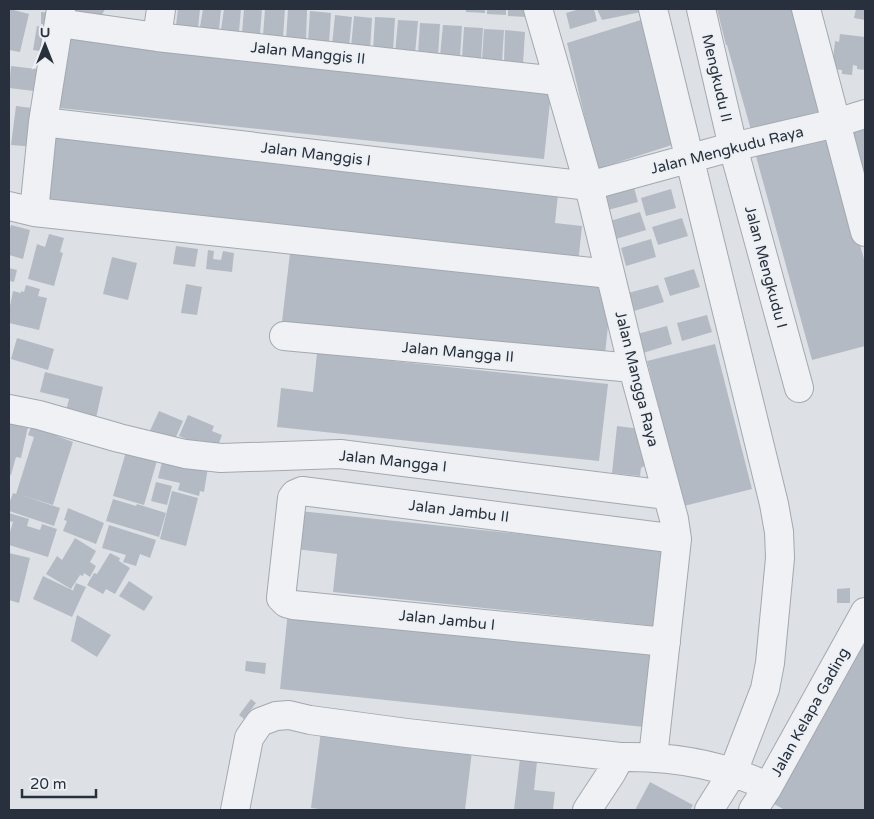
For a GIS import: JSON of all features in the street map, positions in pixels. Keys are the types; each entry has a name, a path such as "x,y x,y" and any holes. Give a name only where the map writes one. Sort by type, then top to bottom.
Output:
{"street":[{"path":"157,37 161,9"},
{"name":"Jalan Mangga Raya","path":"538,9 588,186 633,368 674,519 677,539 653,757"},
{"path":"653,9 692,158 779,532 779,567 770,663 750,779 709,810"},
{"name":"Mengkudu II","path":"701,9 730,147"},
{"path":"806,9 865,232"},
{"path":"60,16 43,122 21,209 610,274"},
{"name":"Jalan Manggis II","path":"60,16 157,37 558,81"},
{"name":"Jalan Mengkudu Raya","path":"588,186 730,147 836,123 865,114"},
{"name":"Jalan Manggis I","path":"43,122 588,186"},
{"name":"Jalan Mengkudu I","path":"730,147 799,388"},
{"name":"Jalan Mangga II","path":"284,336 633,368"},
{"name":"Jalan Mangga I","path":"9,409 39,415 119,438 185,454 221,458 340,454 667,495"},
{"name":"Jalan Jambu II","path":"286,547 292,498 295,494 302,491 677,539"},
{"name":"Jalan Jambu I","path":"286,547 281,598 293,605 666,642"},
{"name":"Jalan Kelapa Gading","path":"753,810 750,779 865,612"},
{"path":"235,810 249,738 260,722 276,716 289,715 310,720 407,733 620,757 653,757 692,762 750,779"},
{"path":"587,810 620,757"}],"building":[{"path":"10,9 29,14 20,52 9,50"},
{"path":"73,9 105,9 101,17 94,13 92,17 72,12"},
{"path":"178,9 200,9 198,28 176,25"},
{"path":"203,9 221,9 219,30 200,27"},
{"path":"224,9 241,9 239,32 221,30"},
{"path":"244,9 262,9 260,34 242,33"},
{"path":"265,9 285,9 283,38 263,36"},
{"path":"288,9 307,10 306,41 286,39"},
{"path":"466,9 485,9 485,13 466,12"},
{"path":"487,9 506,9 506,15 487,14"},
{"path":"508,9 528,9 527,17 508,16"},
{"path":"580,9 594,9 597,21 570,29 566,13"},
{"path":"597,9 640,9 641,12 602,20"},
{"path":"717,9 797,9 825,110 751,130"},
{"path":"856,9 865,9 865,20 854,18"},
{"path":"310,11 331,13 329,44 308,42"},
{"path":"41,12 54,13 53,25 41,24"},
{"path":"335,15 352,17 349,47 332,45"},
{"path":"354,16 372,18 370,49 351,47"},
{"path":"375,17 395,18 393,52 373,51"},
{"path":"644,19 675,144 597,169 567,43"},
{"path":"398,20 418,21 415,54 395,53"},
{"path":"420,23 440,24 438,56 418,54"},
{"path":"443,25 462,26 460,57 440,56"},
{"path":"37,26 56,30 52,53 33,50"},
{"path":"464,27 483,28 481,60 462,58"},
{"path":"484,29 504,30 502,62 482,60"},
{"path":"505,30 525,32 523,64 504,62"},
{"path":"67,32 552,83 544,159 59,108"},
{"path":"840,34 865,37 865,70 857,69 857,66 853,65 852,75 842,74 842,70 832,69 835,41 839,42"},
{"path":"11,66 45,70 42,92 9,88"},
{"path":"16,106 40,109 36,147 11,145"},
{"path":"865,124 865,194 847,129"},
{"path":"828,129 865,263 865,346 812,360 754,149"},
{"path":"49,130 559,184 555,223 582,226 578,264 40,208"},
{"path":"633,184 638,202 608,210 603,193"},
{"path":"671,189 676,208 646,216 641,198"},
{"path":"640,212 646,230 616,239 610,221"},
{"path":"682,218 688,236 658,245 652,227"},
{"path":"11,225 30,230 23,259 9,255"},
{"path":"49,234 64,238 60,252 63,253 54,286 28,279 37,244 45,247"},
{"path":"651,239 656,257 626,266 621,248"},
{"path":"176,246 198,249 195,267 173,264"},
{"path":"208,250 214,251 213,259 221,260 223,251 234,253 232,272 206,269"},
{"path":"290,253 612,287 604,364 281,330"},
{"path":"112,257 137,263 128,300 103,294"},
{"path":"9,268 17,270 14,282 10,281 10,286"},
{"path":"694,269 700,287 670,296 664,278"},
{"path":"186,284 202,287 197,315 181,313"},
{"path":"26,285 40,289 38,296 47,298 39,330 9,323 13,291 24,292"},
{"path":"658,285 664,302 634,311 628,293"},
{"path":"707,315 712,332 682,341 677,323"},
{"path":"667,326 672,344 643,353 637,334"},
{"path":"17,338 54,349 48,370 11,359"},
{"path":"715,344 752,489 684,506 647,361"},
{"path":"317,353 608,384 599,461 277,427 281,388 313,392"},
{"path":"45,372 103,387 96,418 66,411 69,399 40,392"},
{"path":"159,411 183,421 172,446 148,435"},
{"path":"9,412 30,418 21,458 16,457 11,475 9,474"},
{"path":"188,415 214,426 212,431 222,435 216,451 179,436"},
{"path":"33,421 59,429 57,436 73,442 53,505 21,495 60,508 54,526 9,511 9,504 13,493 16,494 34,437 28,435"},
{"path":"617,426 641,429 650,462 641,468 640,476 612,473"},
{"path":"128,445 159,454 144,505 113,496"},
{"path":"165,450 208,467 204,492 200,491 199,496 178,490 180,483 158,478"},
{"path":"156,482 172,486 167,505 151,501"},
{"path":"172,491 198,498 186,546 160,539"},
{"path":"113,499 166,513 159,537 106,521"},
{"path":"68,508 104,523 96,544 63,531 67,521 64,520"},
{"path":"300,511 664,549 655,626 333,592 337,554 296,549"},
{"path":"9,513 29,519 27,526 40,530 42,524 57,529 48,557 9,545 9,535 13,522 9,521"},
{"path":"109,525 156,540 150,558 140,554 136,566 123,562 126,555 102,548"},
{"path":"75,538 96,551 90,562 96,566 90,577 84,573 83,576 80,575 71,589 46,574 57,556 62,560"},
{"path":"9,553 30,558 19,603 9,600"},
{"path":"110,553 120,558 119,561 130,568 115,594 106,589 103,594 87,585 94,573 97,574"},
{"path":"43,576 74,591 76,583 86,587 72,617 33,599"},
{"path":"129,581 153,597 144,611 119,596"},
{"path":"850,588 850,603 837,603 837,589"},
{"path":"288,611 652,650 644,727 280,689"},
{"path":"77,615 111,635 97,657 71,641"},
{"path":"865,630 865,810 785,810 774,804"},
{"path":"246,661 266,663 265,674 245,671"},
{"path":"251,699 256,703 244,719 239,715"},
{"path":"321,731 472,751 465,810 328,810 311,808"},
{"path":"521,750 538,752 534,790 555,792 553,810 514,810"},
{"path":"650,782 693,805 690,810 635,810"}]}
